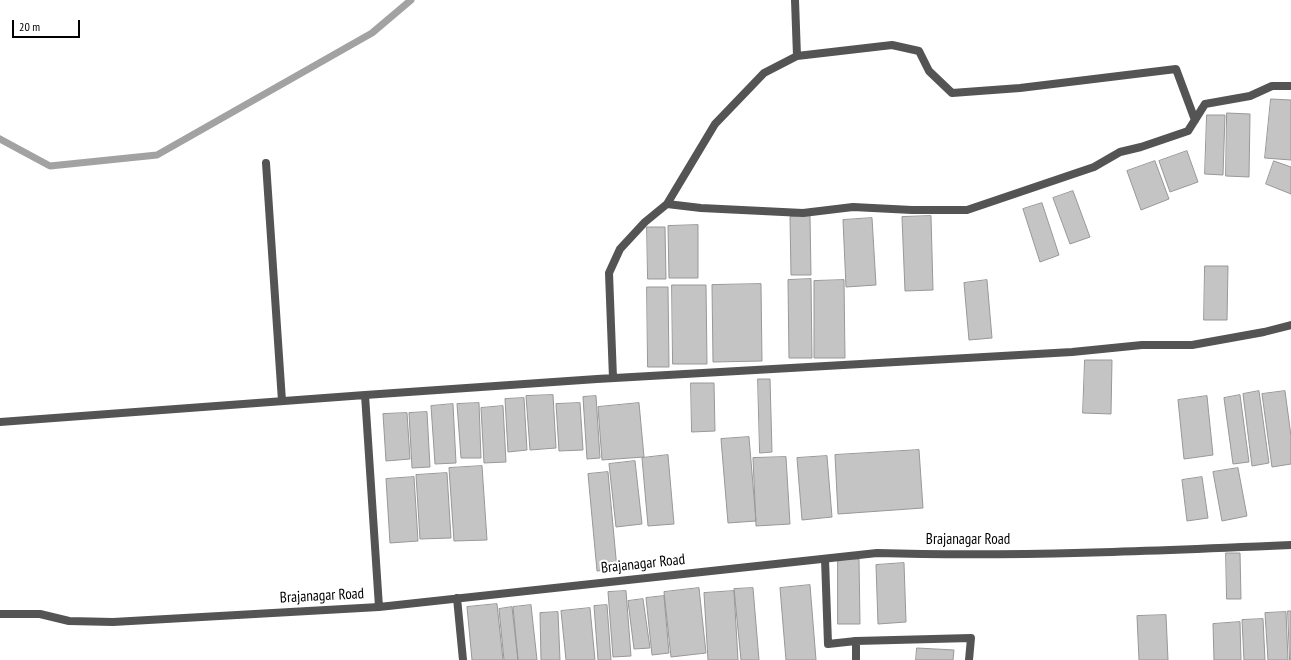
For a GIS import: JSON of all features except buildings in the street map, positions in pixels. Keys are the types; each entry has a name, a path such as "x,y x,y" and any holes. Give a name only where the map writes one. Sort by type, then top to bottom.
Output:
{"street":[{"path":"795,0 797,56"},
{"path":"613,378 609,273 620,249 645,222 667,204 715,124 764,73 797,56 892,45 919,50 929,71 952,93 1020,88 1176,69 1194,120"},
{"path":"667,204 701,208 803,213 853,207 912,210 967,210 1094,167 1120,152 1141,147 1188,131 1205,104 1250,96 1272,86 1291,86"},
{"path":"266,163 282,401"},
{"path":"0,422 613,378 1072,352 1142,345 1192,345 1264,332 1291,325"},
{"path":"365,395 379,607"},
{"name":"Brajanagar Road","path":"0,614 40,614 69,621 113,622 379,607 876,553 952,555 1094,553 1291,545"},
{"path":"825,559 828,644 856,641 971,638 969,660"},
{"path":"457,598 463,660"},
{"path":"856,641 856,660"}],"waterway":[{"path":"0,139 50,166 157,155 372,33 411,0"}]}
